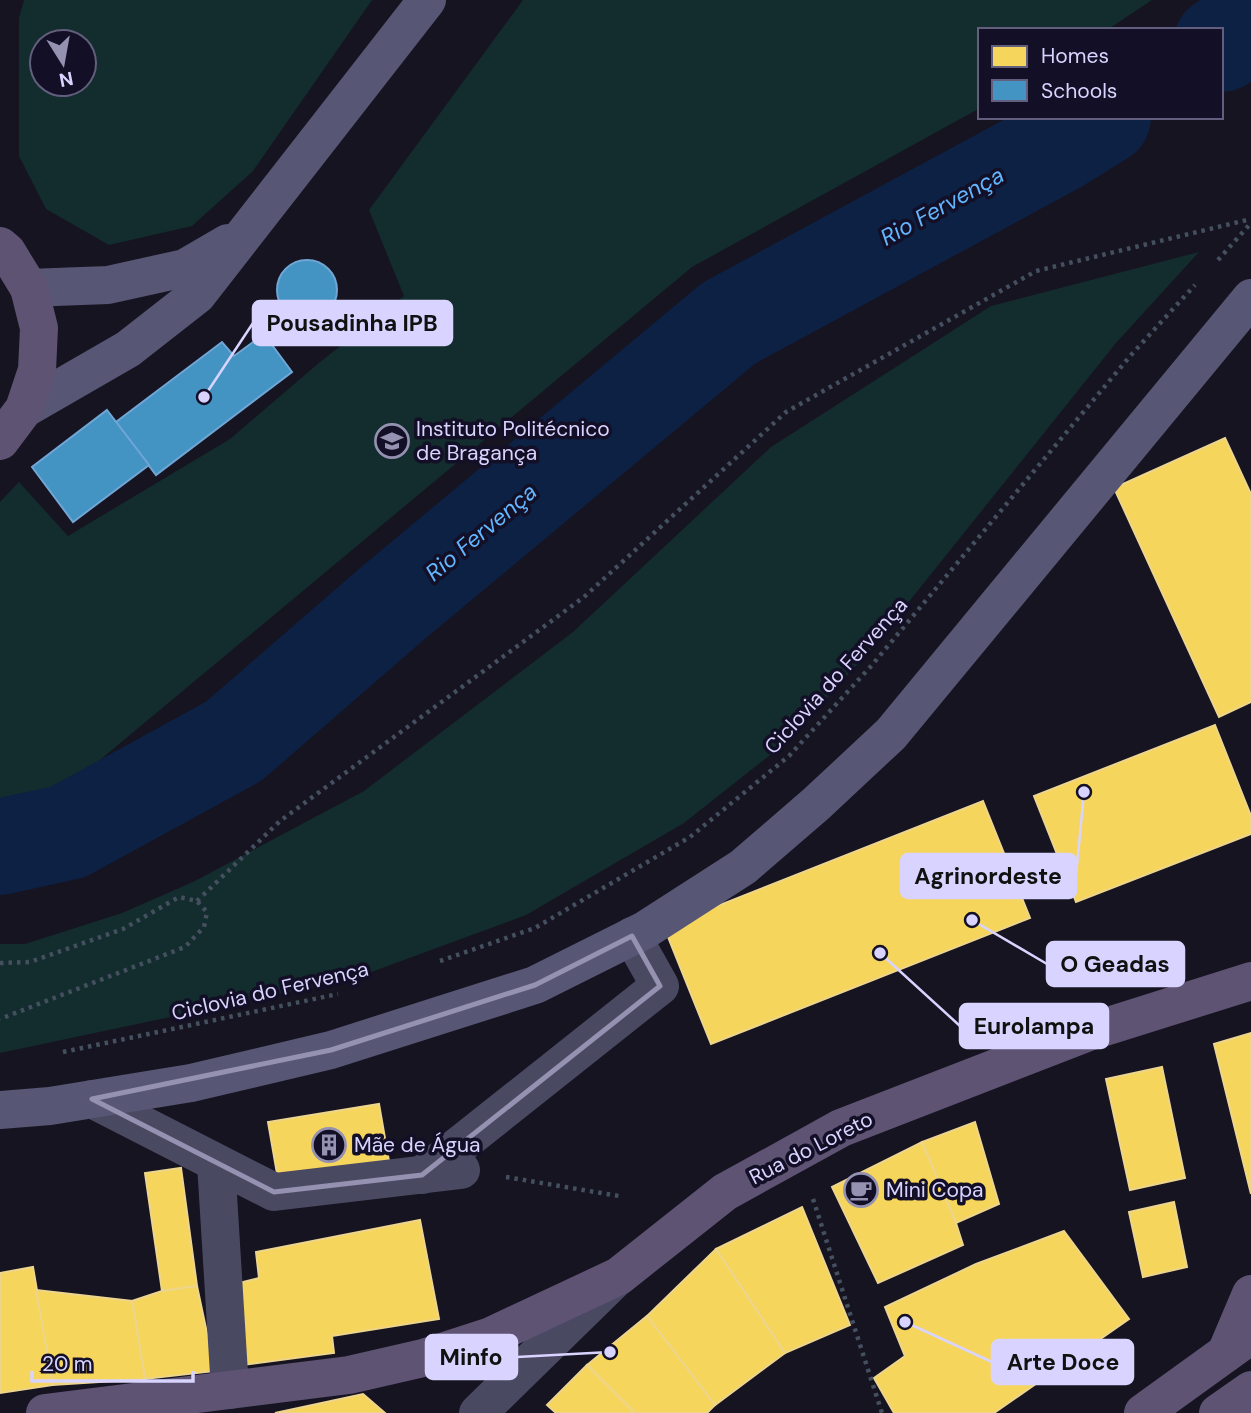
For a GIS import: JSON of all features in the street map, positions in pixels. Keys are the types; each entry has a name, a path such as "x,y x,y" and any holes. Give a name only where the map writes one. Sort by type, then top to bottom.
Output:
{"main road":[{"path":"0,246 7,252 29,288 39,327 37,370 23,409 0,441"},
{"name":"Rua do Loreto","path":"619,1276 725,1192 841,1128 1086,1033 1251,981"},
{"path":"45,1413 349,1375 423,1358 491,1336 619,1276"},
{"path":"1143,1413 1239,1344 1251,1294"},
{"path":"1218,1413 1251,1390"}],"street":[{"path":"23,409 128,349 197,295 427,0"},
{"path":"29,288 108,285 186,268 245,233"},
{"path":"0,1110 50,1106 191,1083 331,1050 535,985 645,930 743,867 891,734 1251,298"},
{"path":"422,1175 660,986 632,936"},
{"path":"92,1099 274,1192 461,1170"},
{"path":"216,1163 230,1390"},
{"name":"Rua do Loreto","path":"478,1413 619,1276"}],"path":[{"path":"1211,268 1251,221"},
{"path":"197,901 280,821 584,597 786,412 1036,271 1251,221"},
{"name":"Ciclovia do Fervença","path":"435,963 535,928 690,837 789,756 872,665 1131,355 1202,277"},
{"path":"0,963 30,962 123,929 179,897 197,901 207,912 204,928 185,947 0,1019"},
{"name":"Ciclovia do Fervença","path":"61,1052 346,992"},
{"path":"797,1151 882,1413"},
{"path":"461,1170 619,1196"}],"highlighted area":[{"path":"632,936 660,986 422,1175 274,1192 92,1099 331,1050 535,985"}],"green space":[{"path":"24,0 372,0 253,171 192,226 109,245 46,209 19,156 19,18"},
{"path":"523,0 1152,0 1110,28 978,28 978,109 692,267 59,794 0,806 0,502 19,482 68,536 230,439 320,362 404,296 369,210"},
{"path":"1199,252 1116,343 867,654 784,744 684,823 526,915 355,978 0,1053 0,944 25,944 122,913 195,881 364,791 573,632 771,447 991,306"}],"building: Homes":[{"path":"1225,438 1251,494 1251,702 1219,717 1114,488"},
{"path":"1215,725 1251,816 1251,834 1076,902 1034,796"},
{"path":"983,801 1030,918 711,1044 664,927"},
{"path":"1251,1033 1251,1194 1214,1044"},
{"path":"1162,1067 1185,1178 1130,1190 1106,1079"},
{"name":"Mãe de Água","path":"379,1104 390,1167 279,1185 268,1122"},
{"path":"975,1122 999,1204 956,1223 922,1142"},
{"path":"922,1142 963,1245 878,1283 832,1187"},
{"path":"181,1168 197,1286 162,1291 145,1173"},
{"path":"1174,1202 1187,1267 1143,1277 1129,1212"},
{"path":"802,1207 850,1325 785,1353 716,1249"},
{"path":"420,1220 439,1319 332,1336 334,1353 243,1365 227,1286 259,1278 256,1252"},
{"path":"1064,1231 1129,1319 994,1413 894,1413 874,1378 905,1356 885,1307 976,1264"},
{"path":"716,1249 785,1353 715,1405 647,1316"},
{"path":"33,1267 53,1385 0,1393 0,1273"},
{"path":"197,1286 215,1371 145,1379 132,1301 162,1291"},
{"path":"36,1290 132,1301 145,1379 53,1385"},
{"path":"647,1316 715,1405 707,1413 635,1413 587,1365"},
{"path":"587,1365 635,1413 556,1413 547,1405"},
{"path":"363,1394 385,1413 275,1413"}],"building: Schools":[{"path":"307,260 324,265 332,273 337,290 332,307 324,315 307,320 290,315 282,307 277,290 282,273 290,265"},
{"path":"264,334 292,372 156,475 116,422 222,342 234,356"},
{"path":"107,410 149,465 73,522 32,467"}],"waterway":[{"name":"Rio Fervença","path":"1223,43 1251,24"},
{"name":"Rio Fervença","path":"0,847 68,832 234,741 393,603 729,323 1058,145 1100,119"}],"place":[{"name":"Pousadinha IPB","path":"204,397"},
{"name":"Instituto Politécnico de Bragança","path":"392,441"},
{"name":"Agrinordeste","path":"1084,792"},
{"name":"O Geadas","path":"972,920"},
{"name":"Eurolampa","path":"880,953"},
{"name":"Mãe de Água","path":"329,1145"},
{"name":"Mini Copa","path":"861,1190"},
{"name":"Arte Doce","path":"905,1322"},
{"name":"Minfo","path":"610,1352"}]}
